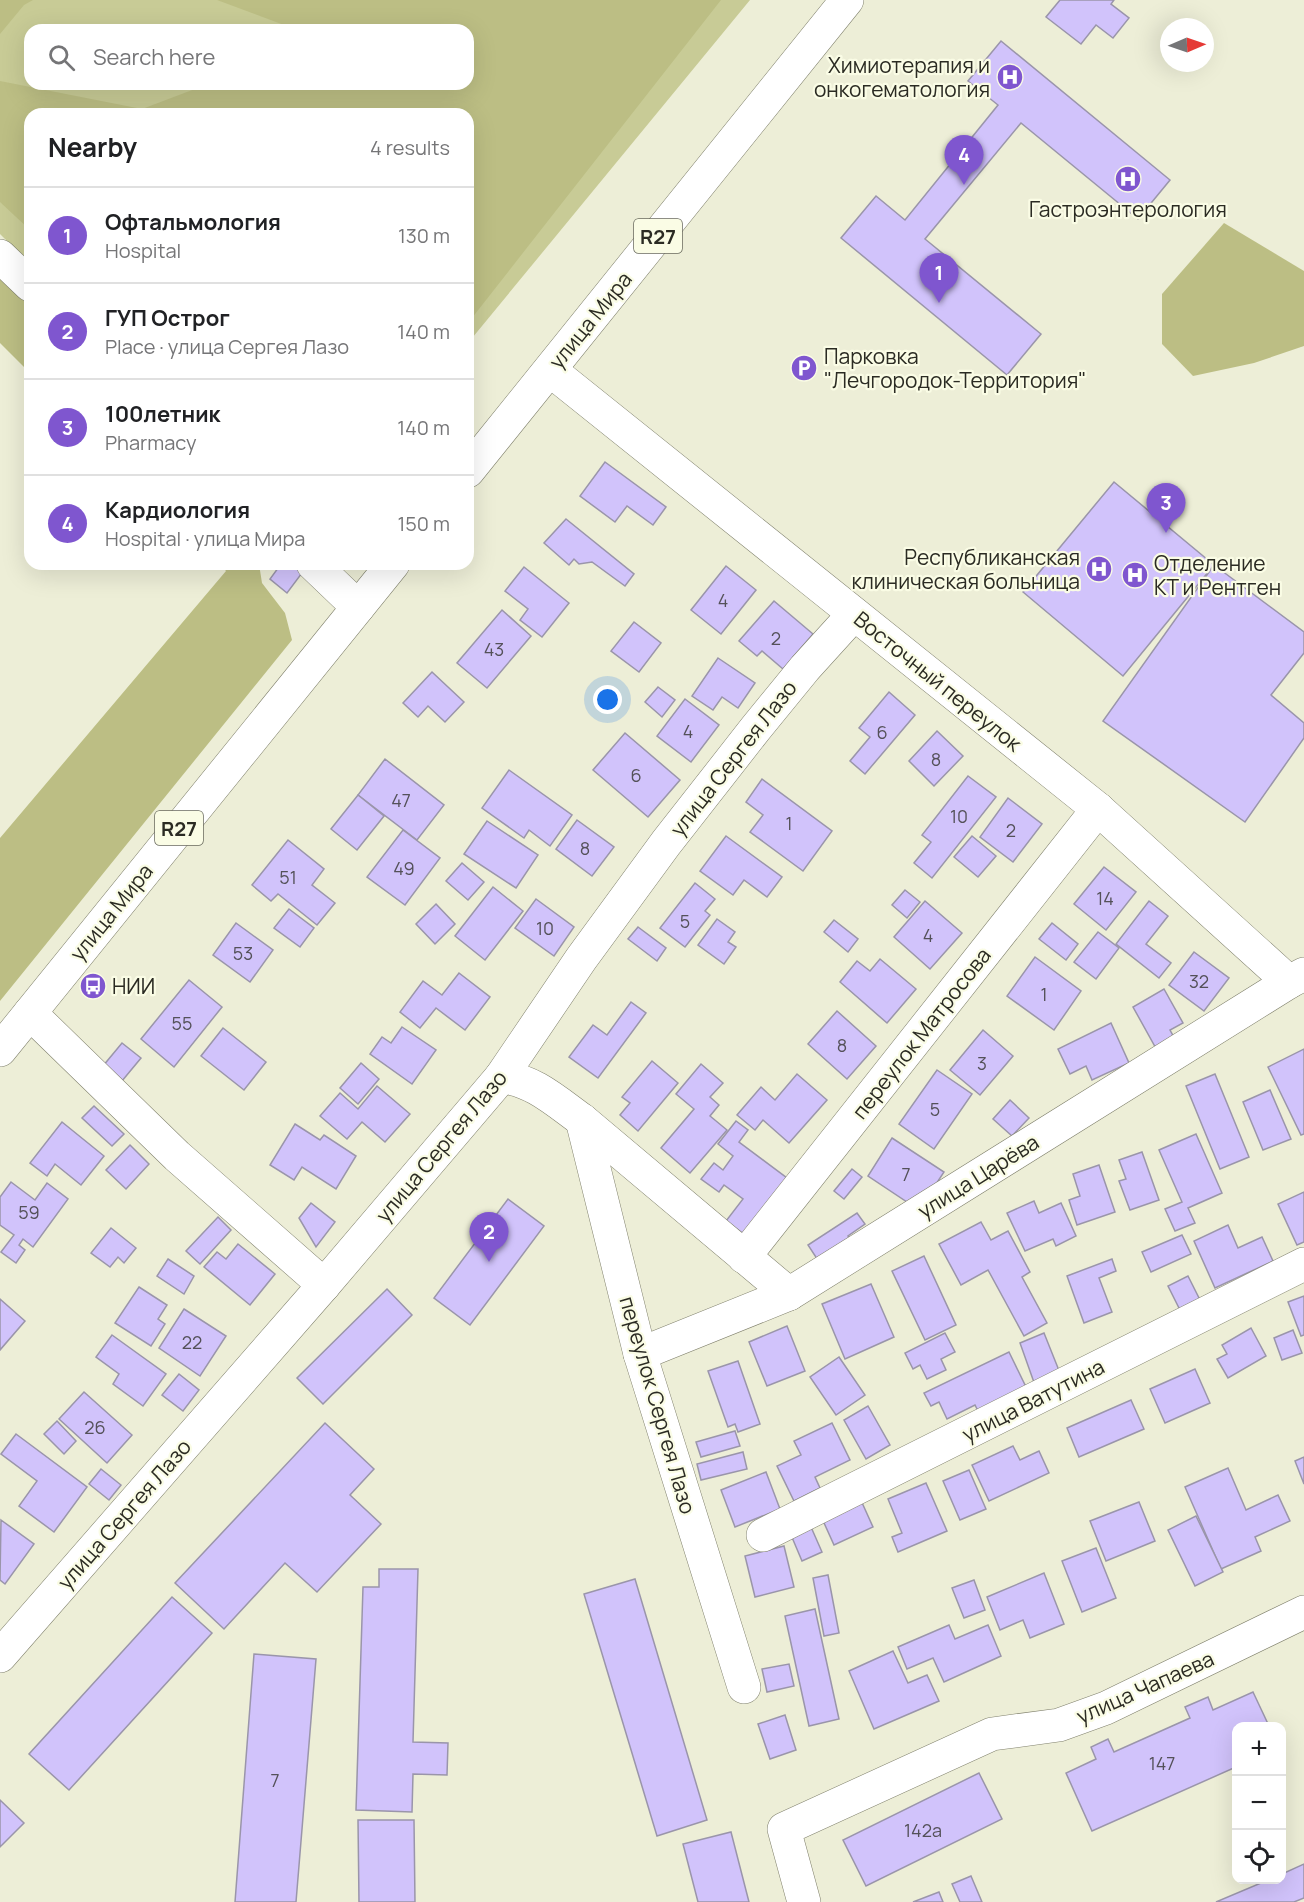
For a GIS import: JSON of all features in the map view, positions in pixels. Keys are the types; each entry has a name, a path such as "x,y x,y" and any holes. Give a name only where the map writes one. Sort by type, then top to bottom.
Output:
{"street":[{"name":"улица Мира","path":"474,464 847,0"},
{"path":"0,256 24,279"},
{"name":"Восточный переулок","path":"550,370 1098,809 1296,978"},
{"path":"319,570 358,607"},
{"name":"улица Мира","path":"0,1050 388,570"},
{"name":"улица Сергея Лазо","path":"0,1656 324,1285 501,1077 581,959 666,843 805,668 854,614"},
{"name":"переулок Матросова","path":"744,1257 1098,809"},
{"name":"улица Царёва","path":"640,1353 789,1294 1296,978"},
{"path":"30,1013 177,1156 324,1285"},
{"path":"501,1077 525,1082 582,1120 789,1294"},
{"name":"переулок Сергея Лазо","path":"582,1120 640,1353 744,1687"},
{"name":"улица Ватутина","path":"763,1536 1304,1264"},
{"name":"улица Чапаева","path":"804,1902 784,1829 992,1734 1059,1725 1106,1708 1304,1612"}],"green space":[{"path":"0,0 750,0 474,336 474,108 24,108 24,258 0,234"},
{"path":"0,0 33,0 24,5 0,34"},
{"path":"217,0 721,0 474,315 474,108 145,108 192,90 474,90 474,24 281,24"},
{"path":"0,81 24,86 24,90 46,90 137,108 24,108 24,224 0,202"},
{"path":"1224,223 1304,271 1304,346 1254,363 1193,376 1162,344 1162,294"},
{"path":"0,277 24,300 24,367 0,343"},
{"path":"260,570 262,583 285,613 292,640 0,1001 0,838 226,571"}],"building":[{"path":"1060,0 1114,0 1111,4 1129,18 1113,38 1096,25 1081,44 1046,17"},
{"path":"1001,41 1170,180 1138,219 1021,123 925,239 1041,334 1007,375 841,238 876,196 905,220 998,105 968,81"},
{"path":"605,462 666,507 653,525 627,506 615,522 580,496"},
{"path":"1114,482 1214,565 1123,676 1023,592"},
{"path":"566,519 634,574 625,586 592,562 579,564 574,559 569,565 544,543"},
{"path":"1214,565 1304,632 1304,653 1271,695 1304,723 1304,738 1245,822 1103,721"},
{"path":"726,566 756,590 721,634 691,610"},
{"path":"524,567 569,603 542,637 520,620 528,609 505,591"},
{"path":"277,570 304,570 287,593 270,579"},
{"path":"774,601 813,634 783,669 762,651 757,656 739,641"},
{"path":"502,610 531,636 487,688 457,663"},
{"path":"634,622 661,643 639,672 611,651"},
{"path":"718,658 755,683 738,708 722,697 713,710 692,696"},
{"path":"432,672 464,702 445,722 428,706 418,717 403,703"},
{"path":"658,687 675,700 662,717 645,702"},
{"path":"889,692 915,715 865,774 850,761 870,737 859,728"},
{"path":"685,699 719,725 691,762 657,736"},
{"path":"937,731 963,756 934,786 909,761"},
{"path":"625,733 680,780 648,817 593,770"},
{"path":"385,759 444,805 417,840 358,795"},
{"path":"509,770 572,815 550,846 529,830 524,838 482,808"},
{"path":"968,776 996,797 932,878 914,863 931,842 922,835"},
{"path":"762,779 832,831 803,871 750,832 763,815 746,802"},
{"path":"358,795 384,816 357,850 331,829"},
{"path":"1008,798 1042,824 1013,862 980,837"},
{"path":"577,820 614,847 592,876 556,849"},
{"path":"487,821 538,855 516,888 464,854"},
{"path":"403,830 440,858 405,905 367,877"},
{"path":"726,836 782,877 767,897 744,880 733,895 700,871"},
{"path":"972,836 996,856 978,877 954,857"},
{"path":"288,840 324,869 312,885 335,903 317,925 278,894 271,901 252,885"},
{"path":"462,863 484,882 468,900 446,881"},
{"path":"1104,867 1136,892 1106,930 1074,904"},
{"path":"695,883 715,899 705,911 710,915 685,947 660,928"},
{"path":"493,887 523,911 485,960 455,936"},
{"path":"905,890 920,902 907,918 892,905"},
{"path":"536,899 574,927 554,956 515,928"},
{"path":"925,901 962,933 930,969 894,937"},
{"path":"1149,901 1168,916 1146,944 1171,963 1159,978 1116,944"},
{"path":"436,904 455,924 435,944 416,924"},
{"path":"289,909 314,928 300,947 274,928"},
{"path":"717,919 735,932 728,942 736,947 724,964 698,945"},
{"path":"834,920 858,939 848,952 824,932"},
{"path":"236,923 273,950 250,982 213,955"},
{"path":"1052,923 1078,944 1066,960 1039,939"},
{"path":"638,927 666,948 657,961 628,939"},
{"path":"1098,932 1119,948 1096,979 1074,962"},
{"path":"1194,952 1229,978 1204,1011 1169,985"},
{"path":"1035,957 1081,991 1054,1030 1007,996"},
{"path":"880,959 916,989 887,1023 840,982 857,961 870,971"},
{"path":"459,973 490,997 465,1030 436,1008 420,1028 400,1012 423,981 442,995"},
{"path":"189,980 222,1007 174,1067 141,1039"},
{"path":"1164,989 1183,1023 1170,1030 1176,1041 1158,1052 1133,1007"},
{"path":"631,1002 646,1013 598,1078 569,1057 593,1025 607,1035"},
{"path":"837,1011 876,1046 847,1079 808,1044"},
{"path":"1111,1023 1129,1063 1092,1080 1086,1066 1070,1074 1058,1049"},
{"path":"402,1027 436,1050 412,1084 370,1054 382,1037 391,1043"},
{"path":"223,1028 266,1062 244,1090 201,1056"},
{"path":"983,1030 1013,1056 980,1095 950,1070"},
{"path":"122,1043 141,1058 117,1087 98,1072"},
{"path":"1304,1049 1304,1134 1301,1135 1268,1067"},
{"path":"652,1061 678,1083 638,1131 620,1115 630,1103 622,1097"},
{"path":"361,1063 379,1079 358,1104 340,1088"},
{"path":"701,1064 723,1083 710,1097 719,1105 710,1116 727,1130 690,1173 661,1148 694,1109 676,1094"},
{"path":"937,1070 972,1094 934,1149 899,1124"},
{"path":"797,1074 827,1100 789,1143 763,1120 755,1130 737,1115 761,1087 775,1100"},
{"path":"1215,1074 1249,1157 1220,1169 1186,1086"},
{"path":"377,1086 410,1114 385,1142 362,1122 347,1139 320,1116 340,1093 358,1109"},
{"path":"1270,1090 1291,1139 1263,1150 1243,1102"},
{"path":"1010,1100 1029,1118 1012,1136 993,1119"},
{"path":"94,1106 124,1134 112,1146 82,1118"},
{"path":"736,1121 748,1130 739,1142 791,1181 748,1237 726,1221 743,1199 724,1185 719,1192 701,1179 714,1163 723,1170 733,1156 718,1144"},
{"path":"62,1122 104,1156 81,1185 55,1164 47,1176 30,1163"},
{"path":"295,1124 320,1140 324,1135 356,1156 336,1189 302,1167 294,1180 270,1165"},
{"path":"1196,1134 1222,1193 1188,1208 1195,1223 1175,1231 1165,1209 1182,1202 1159,1150"},
{"path":"892,1138 944,1172 919,1210 868,1176"},
{"path":"130,1145 149,1164 126,1189 106,1170"},
{"path":"1142,1152 1159,1200 1130,1210 1119,1181 1126,1179 1119,1160"},
{"path":"1099,1165 1115,1212 1077,1225 1069,1200 1080,1196 1073,1174"},
{"path":"852,1169 862,1177 844,1199 834,1191"},
{"path":"11,1182 35,1200 47,1183 68,1199 33,1247 23,1239 19,1245 25,1250 16,1263 1,1252 14,1235 0,1225 0,1197"},
{"path":"1304,1192 1304,1242 1297,1245 1278,1204"},
{"path":"508,1199 544,1226 470,1325 434,1298"},
{"path":"1034,1201 1039,1213 1061,1203 1076,1236 1056,1246 1053,1239 1025,1251 1007,1213"},
{"path":"311,1203 335,1222 316,1247 299,1218"},
{"path":"857,1213 865,1224 848,1236 855,1247 823,1268 808,1245"},
{"path":"218,1217 231,1230 200,1264 186,1251"},
{"path":"981,1222 991,1240 1008,1231 1030,1272 1022,1277 1047,1323 1024,1336 988,1270 961,1285 939,1244"},
{"path":"1228,1225 1238,1248 1262,1237 1273,1261 1215,1288 1194,1241"},
{"path":"111,1228 136,1248 124,1263 118,1257 110,1267 91,1253"},
{"path":"1182,1235 1191,1254 1151,1272 1142,1252"},
{"path":"238,1244 275,1274 250,1305 204,1267 217,1252 226,1259"},
{"path":"924,1256 956,1325 925,1340 892,1271"},
{"path":"168,1259 194,1276 184,1294 157,1276"},
{"path":"1112,1259 1116,1271 1099,1278 1112,1312 1084,1323 1067,1276"},
{"path":"1188,1276 1201,1302 1181,1312 1168,1286"},
{"path":"871,1284 894,1337 845,1359 822,1304"},
{"path":"139,1287 167,1305 158,1319 165,1324 151,1346 115,1323"},
{"path":"387,1289 412,1315 323,1404 297,1378"},
{"path":"1304,1296 1304,1335 1301,1336 1288,1302"},
{"path":"0,1299 25,1321 0,1350"},
{"path":"184,1309 226,1336 200,1376 159,1348"},
{"path":"787,1326 805,1371 767,1386 749,1342"},
{"path":"1251,1328 1266,1356 1228,1378 1217,1359 1227,1354 1222,1345"},
{"path":"1293,1330 1302,1353 1282,1360 1274,1338"},
{"path":"945,1333 955,1352 941,1359 946,1370 927,1379 920,1365 913,1369 905,1353"},
{"path":"1044,1333 1062,1378 1036,1388 1020,1343"},
{"path":"112,1335 166,1374 143,1406 113,1384 119,1374 96,1357"},
{"path":"1009,1352 1027,1389 979,1413 975,1405 947,1419 939,1402 931,1406 924,1393"},
{"path":"839,1357 865,1395 836,1415 810,1377"},
{"path":"738,1361 760,1424 738,1432 735,1424 728,1427 708,1371"},
{"path":"1195,1369 1210,1403 1165,1423 1150,1389"},
{"path":"179,1374 199,1390 183,1411 162,1395"},
{"path":"84,1392 132,1435 107,1463 59,1419"},
{"path":"1131,1400 1144,1429 1079,1457 1067,1428"},
{"path":"868,1406 890,1445 866,1459 844,1420"},
{"path":"57,1421 76,1441 64,1454 44,1434"},
{"path":"325,1423 374,1469 350,1495 381,1524 317,1592 285,1563 224,1629 175,1583"},
{"path":"832,1423 850,1460 815,1477 820,1488 794,1501 777,1466 801,1455 794,1441"},
{"path":"735,1431 740,1446 701,1457 696,1442"},
{"path":"16,1434 87,1487 54,1532 19,1506 37,1481 1,1454"},
{"path":"1013,1446 1020,1460 1039,1451 1049,1473 989,1501 972,1465"},
{"path":"743,1452 747,1469 701,1480 697,1464"},
{"path":"1304,1457 1304,1484 1295,1461"},
{"path":"1228,1468 1246,1510 1278,1495 1290,1521 1255,1537 1261,1551 1221,1569 1185,1487"},
{"path":"101,1469 121,1485 109,1500 89,1484"},
{"path":"969,1470 986,1509 960,1520 943,1481"},
{"path":"766,1472 780,1509 735,1527 721,1490"},
{"path":"926,1483 947,1531 898,1552 892,1537 902,1533 888,1499"},
{"path":"859,1496 873,1527 834,1545 820,1514"},
{"path":"1139,1502 1155,1541 1106,1561 1090,1521"},
{"path":"1196,1516 1223,1572 1195,1586 1168,1530"},
{"path":"1,1520 34,1544 5,1584 0,1580"},
{"path":"811,1527 822,1552 802,1561 791,1535"},
{"path":"784,1546 794,1587 755,1597 745,1556"},
{"path":"1096,1548 1116,1598 1082,1612 1062,1561"},
{"path":"379,1569 418,1569 413,1742 448,1743 447,1775 413,1774 412,1812 356,1810 363,1587 379,1587"},
{"path":"1044,1573 1064,1624 1030,1638 1023,1620 1000,1630 987,1597"},
{"path":"828,1575 839,1633 824,1636 813,1578"},
{"path":"635,1579 707,1820 657,1836 584,1594"},
{"path":"974,1580 985,1610 964,1618 952,1588"},
{"path":"172,1597 212,1633 69,1790 29,1754"},
{"path":"815,1609 839,1719 809,1726 785,1616"},
{"path":"949,1625 955,1639 988,1625 1001,1656 944,1682 933,1658 907,1669 898,1647"},
{"path":"893,1651 908,1683 927,1675 939,1701 874,1729 849,1671"},
{"path":"254,1654 316,1659 296,1902 235,1902"},
{"path":"789,1664 794,1686 767,1692 762,1669"},
{"path":"1253,1692 1267,1722 1232,1722 1232,1769 1092,1831 1066,1773 1096,1759 1091,1747 1108,1739 1114,1752 1190,1718 1185,1707 1208,1697 1213,1710"},
{"path":"785,1715 796,1750 770,1759 758,1724"},
{"path":"979,1773 1002,1819 866,1886 843,1840"},
{"path":"0,1800 24,1823 0,1847"},
{"path":"358,1820 414,1820 415,1902 359,1902"},
{"path":"731,1832 749,1902 698,1902 683,1844"},
{"path":"1304,1864 1304,1898 1294,1902 1216,1902 1259,1884 1286,1884 1286,1872"},
{"path":"971,1876 982,1902 960,1902 952,1884"},
{"path":"939,1892 943,1902 913,1902"}],"place":[{"name":"Химиотерапия и онкогематология","path":"1010,77"},
{"name":"Гастроэнтерология","path":"1128,179"},
{"name":"Кардиология","path":"964,185"},
{"name":"Офтальмология","path":"939,303"},
{"name":"Парковка \"Лечгородок-Территория\"","path":"804,368"},
{"name":"100летник","path":"1166,533"},
{"name":"Республиканская клиническая больница","path":"1099,569"},
{"name":"Отделение КТ и Рентген","path":"1135,575"},
{"name":"НИИ","path":"93,986"},
{"name":"ГУП Острог","path":"489,1262"}]}
